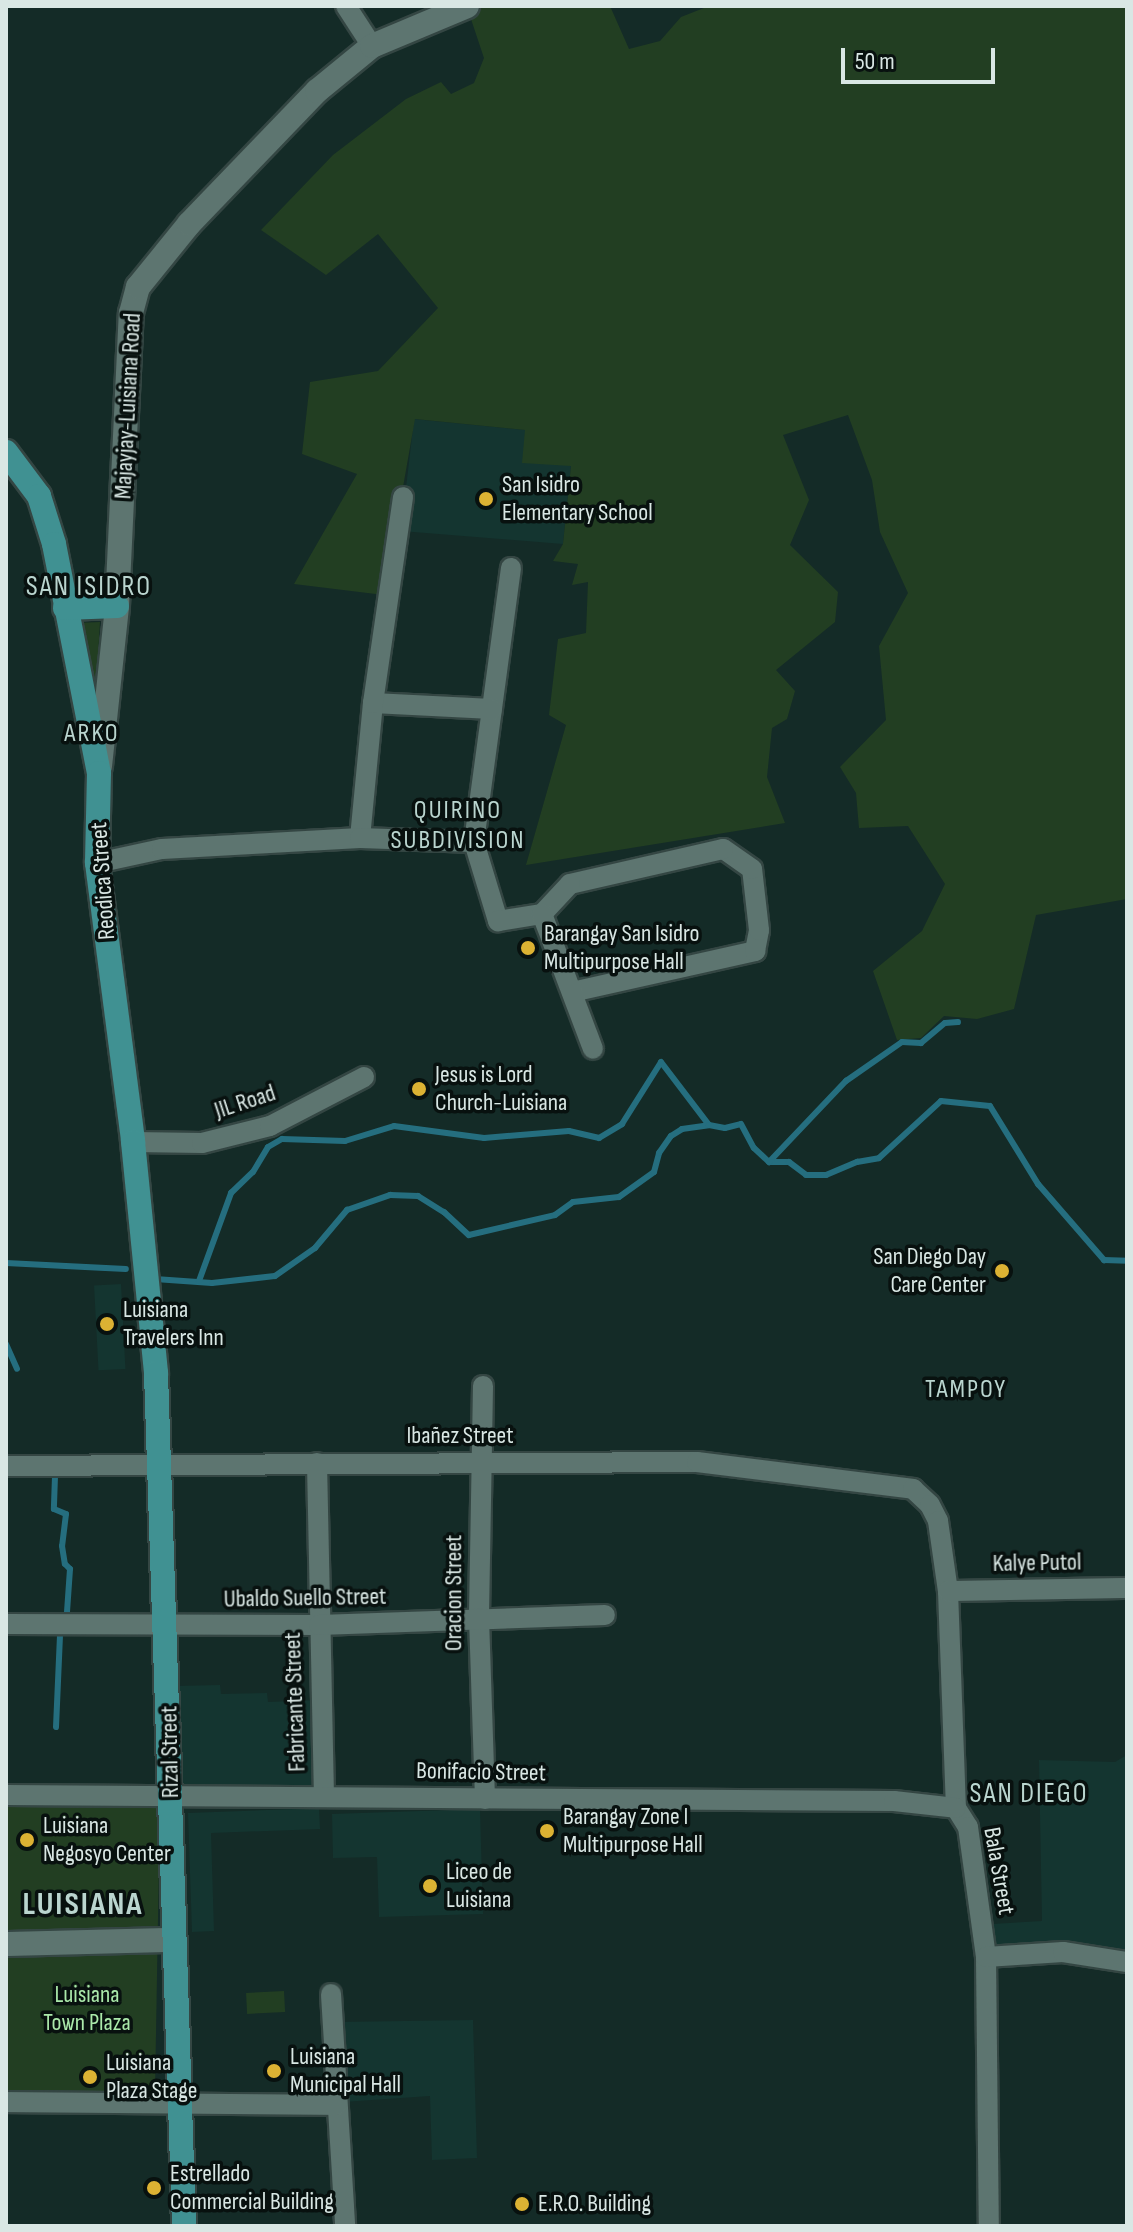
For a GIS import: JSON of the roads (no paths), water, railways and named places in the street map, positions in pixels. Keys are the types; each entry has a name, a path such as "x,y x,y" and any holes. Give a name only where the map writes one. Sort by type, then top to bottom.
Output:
{"main road":[{"name":"Reodica Street","path":"6,452 39,496 54,544 99,773 97,863 147,1278"},
{"path":"65,608 117,606"},
{"name":"Rizal Street","path":"147,1278 167,1626 184,2226"}],"street":[{"path":"346,6 372,46"},
{"name":"Majayjay-Luisiana Road","path":"99,773 117,606 131,313 138,287 160,256 208,203 317,91 372,46 467,6"},
{"path":"360,838 373,703 403,497"},
{"path":"511,568 474,842 498,921 542,914 570,884 723,849 752,869 759,930 755,951 572,992"},
{"path":"373,703 492,709"},
{"path":"97,863 162,849 360,838 474,842"},
{"path":"542,914 593,1049"},
{"name":"JIL Road","path":"133,1142 202,1143 270,1126 364,1077"},
{"name":"Oracion Street","path":"483,1386 479,1618 485,1799"},
{"name":"Ibañez Street","path":"6,1466 697,1462 913,1489"},
{"name":"Fabricante Street","path":"317,1463 324,1796"},
{"name":"Bala Street","path":"913,1489 930,1505 938,1521 948,1591 956,1808 968,1827 986,1957 989,2226"},
{"name":"Kalye Putol","path":"948,1591 1127,1588"},
{"name":"Ubaldo Suello Street","path":"6,1624 319,1625 605,1615"},
{"name":"Bonifacio Street","path":"6,1795 894,1801 956,1808"},
{"path":"6,1944 174,1940"},
{"path":"986,1957 1063,1952 1127,1962"},
{"path":"331,1994 345,2226"},
{"path":"6,2102 337,2105"}],"waterway":[{"path":"199,1281 231,1193 253,1172 268,1147 282,1139 345,1141 394,1126 484,1138 569,1131 599,1138 622,1124 661,1062 709,1125 725,1128 741,1124 754,1148 769,1162 846,1081 902,1042 921,1043 945,1023 958,1022"},
{"path":"770,1162 789,1162 806,1175 826,1175 857,1162 879,1158 941,1101 990,1106 1038,1184 1104,1260 1127,1261"},
{"path":"155,1279 212,1283 275,1276 315,1248 347,1210 390,1195 418,1196 444,1212 469,1235 555,1215 573,1202 619,1197 654,1172 659,1153 671,1136 682,1129 709,1125"},
{"path":"6,1263 126,1269"},
{"path":"6,1344 17,1369"},
{"path":"55,1476 54,1509 66,1514 62,1546 65,1564 70,1569 67,1612"},
{"path":"56,1727 60,1636"}],"place":[{"name":"San Isidro Elementary School","path":"486,499"},
{"name":"Barangay San Isidro Multipurpose Hall","path":"528,948"},
{"name":"Jesus is Lord Church-Luisiana","path":"419,1089"},
{"name":"San Diego Day Care Center","path":"1002,1271"},
{"name":"Luisiana Travelers Inn","path":"107,1324"},
{"name":"Barangay Zone I Multipurpose Hall","path":"547,1831"},
{"name":"Luisiana Negosyo Center","path":"27,1840"},
{"name":"Liceo de Luisiana","path":"430,1886"},
{"name":"Luisiana Municipal Hall","path":"274,2071"},
{"name":"Luisiana Plaza Stage","path":"90,2077"},
{"name":"Estrellado Commercial Building","path":"154,2188"},
{"name":"E.R.O. Building","path":"522,2204"}],"district":[{"name":"SAN ISIDRO","path":"89,587"},
{"name":"ARKO","path":"92,734"},
{"name":"QUIRINO SUBDIVISION","path":"458,826"},
{"name":"TAMPOY","path":"966,1390"},
{"name":"SAN DIEGO","path":"1029,1794"},
{"name":"LUISIANA","path":"83,1905"}],"park label":[{"name":"Luisiana Town Plaza","path":"87,2009"}]}
